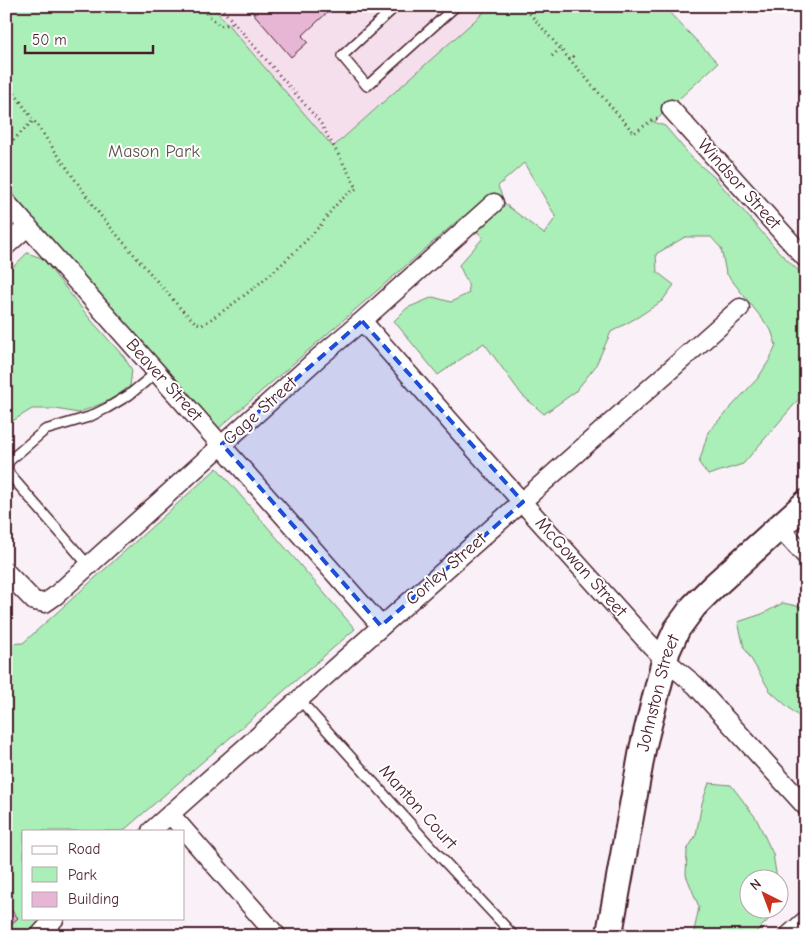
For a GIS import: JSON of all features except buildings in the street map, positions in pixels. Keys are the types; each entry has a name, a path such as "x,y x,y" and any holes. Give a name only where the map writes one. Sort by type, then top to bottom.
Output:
{"main road":[{"name":"Johnston Street","path":"609,936 643,747 664,659 677,629 694,606 713,587 806,503"}],"street":[{"name":"Windsor Street","path":"671,109 806,259"},
{"name":"Beaver Street","path":"6,202 382,626"},
{"name":"Gage Street","path":"6,572 34,601 45,603 55,596 318,358 494,203"},
{"path":"6,246 28,226"},
{"name":"Corley Street","path":"152,830 740,308"},
{"name":"McGowan Street","path":"362,321 664,659 695,685 806,807"},
{"path":"779,527 806,556"},
{"path":"170,814 184,830"},
{"path":"185,831 277,936"},
{"path":"39,936 53,920"},
{"path":"788,936 806,920"}],"lane":[{"path":"396,6 342,56 367,86 456,6"},
{"path":"89,566 10,475 7,468 9,461 45,430 90,417 129,395 157,372"},
{"name":"Manton Court","path":"299,699 433,849 514,936"}],"path":[{"path":"199,6 220,26 234,22"},
{"path":"522,6 634,132 651,121 658,119 671,109"},
{"path":"6,81 100,215 181,309 195,322 202,325 235,303 278,267 318,228 335,205 356,188 320,122 223,10"},
{"path":"552,56 560,49"},
{"path":"569,60 576,54"},
{"path":"6,147 34,120"}],"highlighted area":[{"path":"362,321 523,502 381,626 222,444"}],"shaded area":[{"path":"212,6 491,6 333,147"}],"green space":[{"name":"Mason Park","path":"6,6 212,6 333,147 491,6 663,6 718,63 654,122 665,126 692,158 715,178 779,252 806,278 806,391 743,464 708,475 699,463 708,432 758,378 776,345 771,330 726,273 721,248 711,237 685,237 656,254 657,272 674,285 662,301 611,332 595,367 575,392 544,414 522,395 484,343 438,375 394,321 407,308 433,297 451,302 469,293 468,284 459,265 483,238 463,216 219,428 208,423 6,192","holes":["524,163 556,217 544,234 505,204 498,186"]},
{"path":"27,253 42,258 91,320 124,357 132,370 130,386 111,400 78,413 56,409 32,409 6,425 6,274"},
{"path":"217,468 355,629 124,830 22,830 22,920 46,920 39,936 6,936 6,644 23,643"},
{"path":"783,603 806,608 806,723 770,691 744,647 738,622 762,614"},
{"path":"709,783 731,785 756,818 773,854 776,870 740,870 740,920 768,920 752,936 693,936 699,907 686,875 687,850 696,835 702,803"}]}
